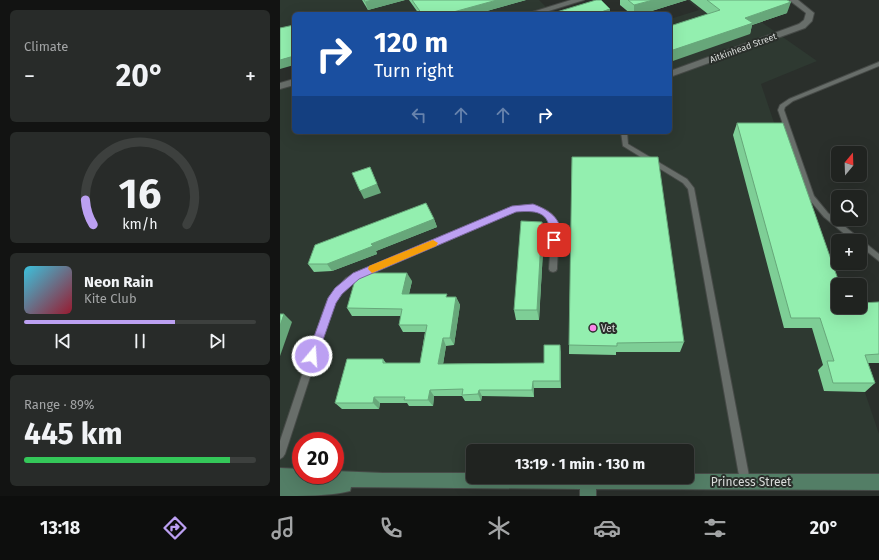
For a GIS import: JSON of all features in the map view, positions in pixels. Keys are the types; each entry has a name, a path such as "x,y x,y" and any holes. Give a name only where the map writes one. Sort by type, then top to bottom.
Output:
{"main road":[{"name":"Princess Street","path":"280,476 588,489 745,482 879,482"},
{"name":"Princess Street","path":"280,492 383,481"}],"street":[{"path":"537,12 580,0"},
{"name":"Aitkinhead Street","path":"672,73 794,30 806,23 810,16 805,8 793,0"},
{"path":"280,86 292,83"}],"lane":[{"path":"849,234 826,215 812,197 781,110 782,106 791,100 879,64"},
{"path":"624,134 625,145 685,181 691,188 745,482"},
{"path":"280,454 331,301 349,280 515,208 524,207 541,210 552,219 555,225 553,269"},
{"path":"867,248 879,258"}],"shaded area":[{"path":"280,0 430,0 439,12 292,12 292,32 280,35"},
{"path":"466,0 539,0 548,9 538,12 476,12"},
{"path":"687,0 730,0 817,61 761,84 831,292 831,314 839,314 879,434 879,484 694,483 694,444 466,444 466,482 344,481 344,432 292,432 292,481 280,481 280,87 292,84 292,134 672,134 672,18 699,10"}],"building":[{"path":"412,0 497,0 453,12 421,12"},
{"path":"596,0 601,0 610,9 601,12 557,12"},
{"path":"628,0 653,0 634,5"},
{"path":"707,0 787,0 791,2 745,18 753,23 672,50 672,25 720,10"},
{"path":"292,25 292,57 280,60 280,28"},
{"path":"737,123 783,123 831,259 831,270 835,270 838,278 831,278 831,314 867,314 867,303 879,302 879,354 865,355 875,383 833,383 827,361 834,361 820,318 791,318"},
{"path":"572,157 658,157 684,342 617,343 617,346 569,345"},
{"path":"370,167 377,184 360,191 352,173"},
{"path":"426,203 434,219 371,244 373,246 327,264 308,264 315,245"},
{"path":"521,221 542,222 537,310 514,310"},
{"path":"357,273 407,273 402,294 447,294 446,297 456,297 450,338 443,338 438,364 544,363 544,345 560,345 560,381 533,381 532,390 479,390 478,394 462,395 463,389 430,390 428,400 404,400 405,397 374,397 373,403 335,403 347,359 383,359 383,363 420,363 427,325 399,325 402,309 347,308"},
{"path":"280,314 284,314 280,326"}],"slow traffic":[{"path":"372,269 433,243"}],"place":[{"name":"Vet","path":"593,328"}],"route":[{"path":"312,356 331,301 338,291 349,280 356,276 515,208 533,207 548,213 555,225 554,240"}]}
